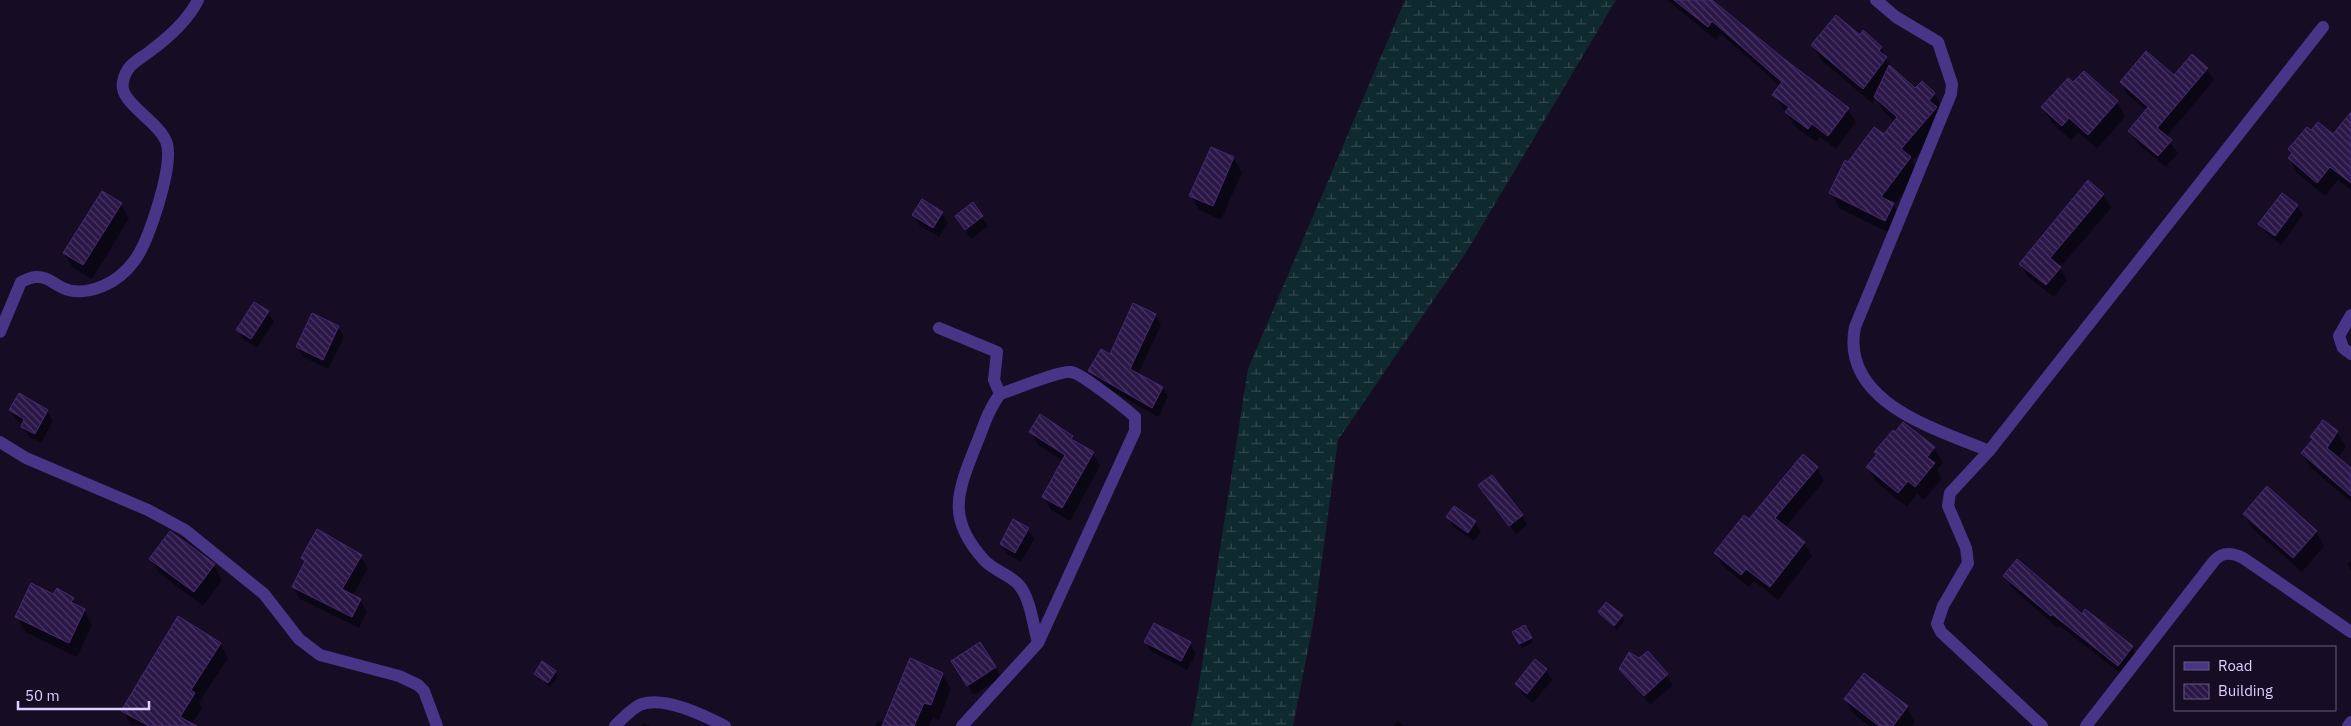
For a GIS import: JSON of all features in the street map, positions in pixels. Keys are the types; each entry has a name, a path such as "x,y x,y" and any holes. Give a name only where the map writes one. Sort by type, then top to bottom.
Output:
{"street":[{"path":"0,332 21,282 35,277 48,278 63,288 78,292 102,286 116,278 134,262 152,222 165,175 168,152 162,135 150,119 128,100 122,83 127,69 191,14 198,0"},
{"path":"1876,0 1896,17 1938,42 1952,84 1951,94 1855,327 1852,339 1853,353 1873,391 1884,401 1909,418 1989,451"},
{"path":"2042,726 1940,632 1937,624 1943,606 1968,563 1966,548 1948,506 1950,493 1989,451 2323,27"},
{"path":"2351,315 2339,336 2341,344 2351,354"},
{"path":"939,328 997,352 994,380 1000,394"},
{"path":"962,726 1038,642 1122,463 1135,431 1135,417 1120,403 1072,372 1058,373 1028,386 1000,394 987,412 960,484 958,512 971,542 986,561 1001,574 1012,578 1019,585 1026,598 1038,642"},
{"path":"0,442 26,458 148,510 184,530 264,594 299,639 320,655 399,676 418,685 424,691 437,726"},
{"path":"2086,726 2214,561 2223,555 2233,553 2243,558 2351,632"},
{"path":"615,726 643,704 666,703 702,715 725,726"},
{"path":"2348,726 2351,722"}],"green space":[{"path":"1405,0 1616,0 1465,254 1338,440 1314,619 1293,726 1191,726 1248,369"}],"building":[{"path":"1674,0 1712,0 1783,58 1849,108 1828,136 1812,124 1808,129 1785,112 1789,107 1772,95 1782,82 1712,21 1708,27"},
{"path":"1836,15 1860,35 1863,30 1882,47 1879,51 1887,57 1863,89 1811,45"},
{"path":"2146,51 2174,75 2192,54 2208,68 2157,128 2172,140 2158,156 2128,131 2148,107 2120,82"},
{"path":"1889,65 1915,88 1922,81 1935,93 1929,101 1937,107 1901,149 1911,157 1881,197 1894,203 1885,221 1829,193 1845,160 1848,162 1874,127 1884,134 1897,117 1874,97"},
{"path":"2084,71 2118,101 2088,135 2069,118 2062,126 2041,107 2068,78 2073,82"},
{"path":"2351,112 2351,183 2330,167 2317,183 2288,158 2292,153 2288,149 2307,127 2311,130 2318,122 2333,134"},
{"path":"1211,147 1234,157 1213,206 1189,196"},
{"path":"2088,180 2104,194 2050,258 2061,267 2046,285 2019,264"},
{"path":"102,191 122,203 83,265 63,253"},
{"path":"2282,193 2298,205 2275,236 2258,224"},
{"path":"922,199 943,212 933,228 912,215"},
{"path":"973,202 983,216 965,230 955,216"},
{"path":"254,302 269,311 251,339 236,330"},
{"path":"1133,303 1156,314 1130,369 1163,387 1152,408 1088,371 1101,349 1110,354"},
{"path":"312,313 339,326 323,360 296,347"},
{"path":"19,393 48,410 35,434 21,427 24,419 9,410"},
{"path":"1040,414 1073,436 1071,439 1094,452 1062,508 1042,497 1065,455 1029,432"},
{"path":"2323,420 2338,431 2327,448 2351,468 2351,496 2301,453 2313,439 2310,437"},
{"path":"1903,422 1935,447 1927,457 1935,463 1915,487 1908,481 1898,493 1866,467 1877,454 1874,452 1893,430 1895,432"},
{"path":"1803,454 1818,467 1775,518 1805,542 1770,587 1746,569 1741,575 1714,553 1744,515 1749,519"},
{"path":"1492,475 1523,515 1509,526 1478,485"},
{"path":"2267,486 2317,531 2293,558 2243,514"},
{"path":"1454,506 1476,521 1468,533 1446,517"},
{"path":"1013,519 1029,528 1015,553 1000,544"},
{"path":"317,529 362,555 342,589 361,599 352,617 292,587 305,561 301,558"},
{"path":"170,531 215,564 194,592 149,559"},
{"path":"2017,559 2082,614 2085,609 2133,646 2118,666 2052,614 2051,616 2003,576"},
{"path":"31,583 53,594 57,588 74,598 71,602 85,609 69,643 15,617"},
{"path":"1606,602 1623,615 1614,626 1598,612"},
{"path":"178,616 221,643 191,690 195,693 180,717 197,726 149,726 121,711"},
{"path":"1154,623 1191,642 1181,661 1144,642"},
{"path":"1525,625 1532,638 1519,644 1512,632"},
{"path":"980,642 996,667 967,686 951,661"},
{"path":"1648,651 1668,674 1644,696 1619,669 1629,652 1639,658"},
{"path":"910,658 943,673 931,705 924,703 914,726 882,726"},
{"path":"1535,659 1547,669 1527,694 1515,684"},
{"path":"542,661 556,671 548,683 534,674"},
{"path":"1864,673 1908,706 1893,726 1879,726 1844,699"}]}
